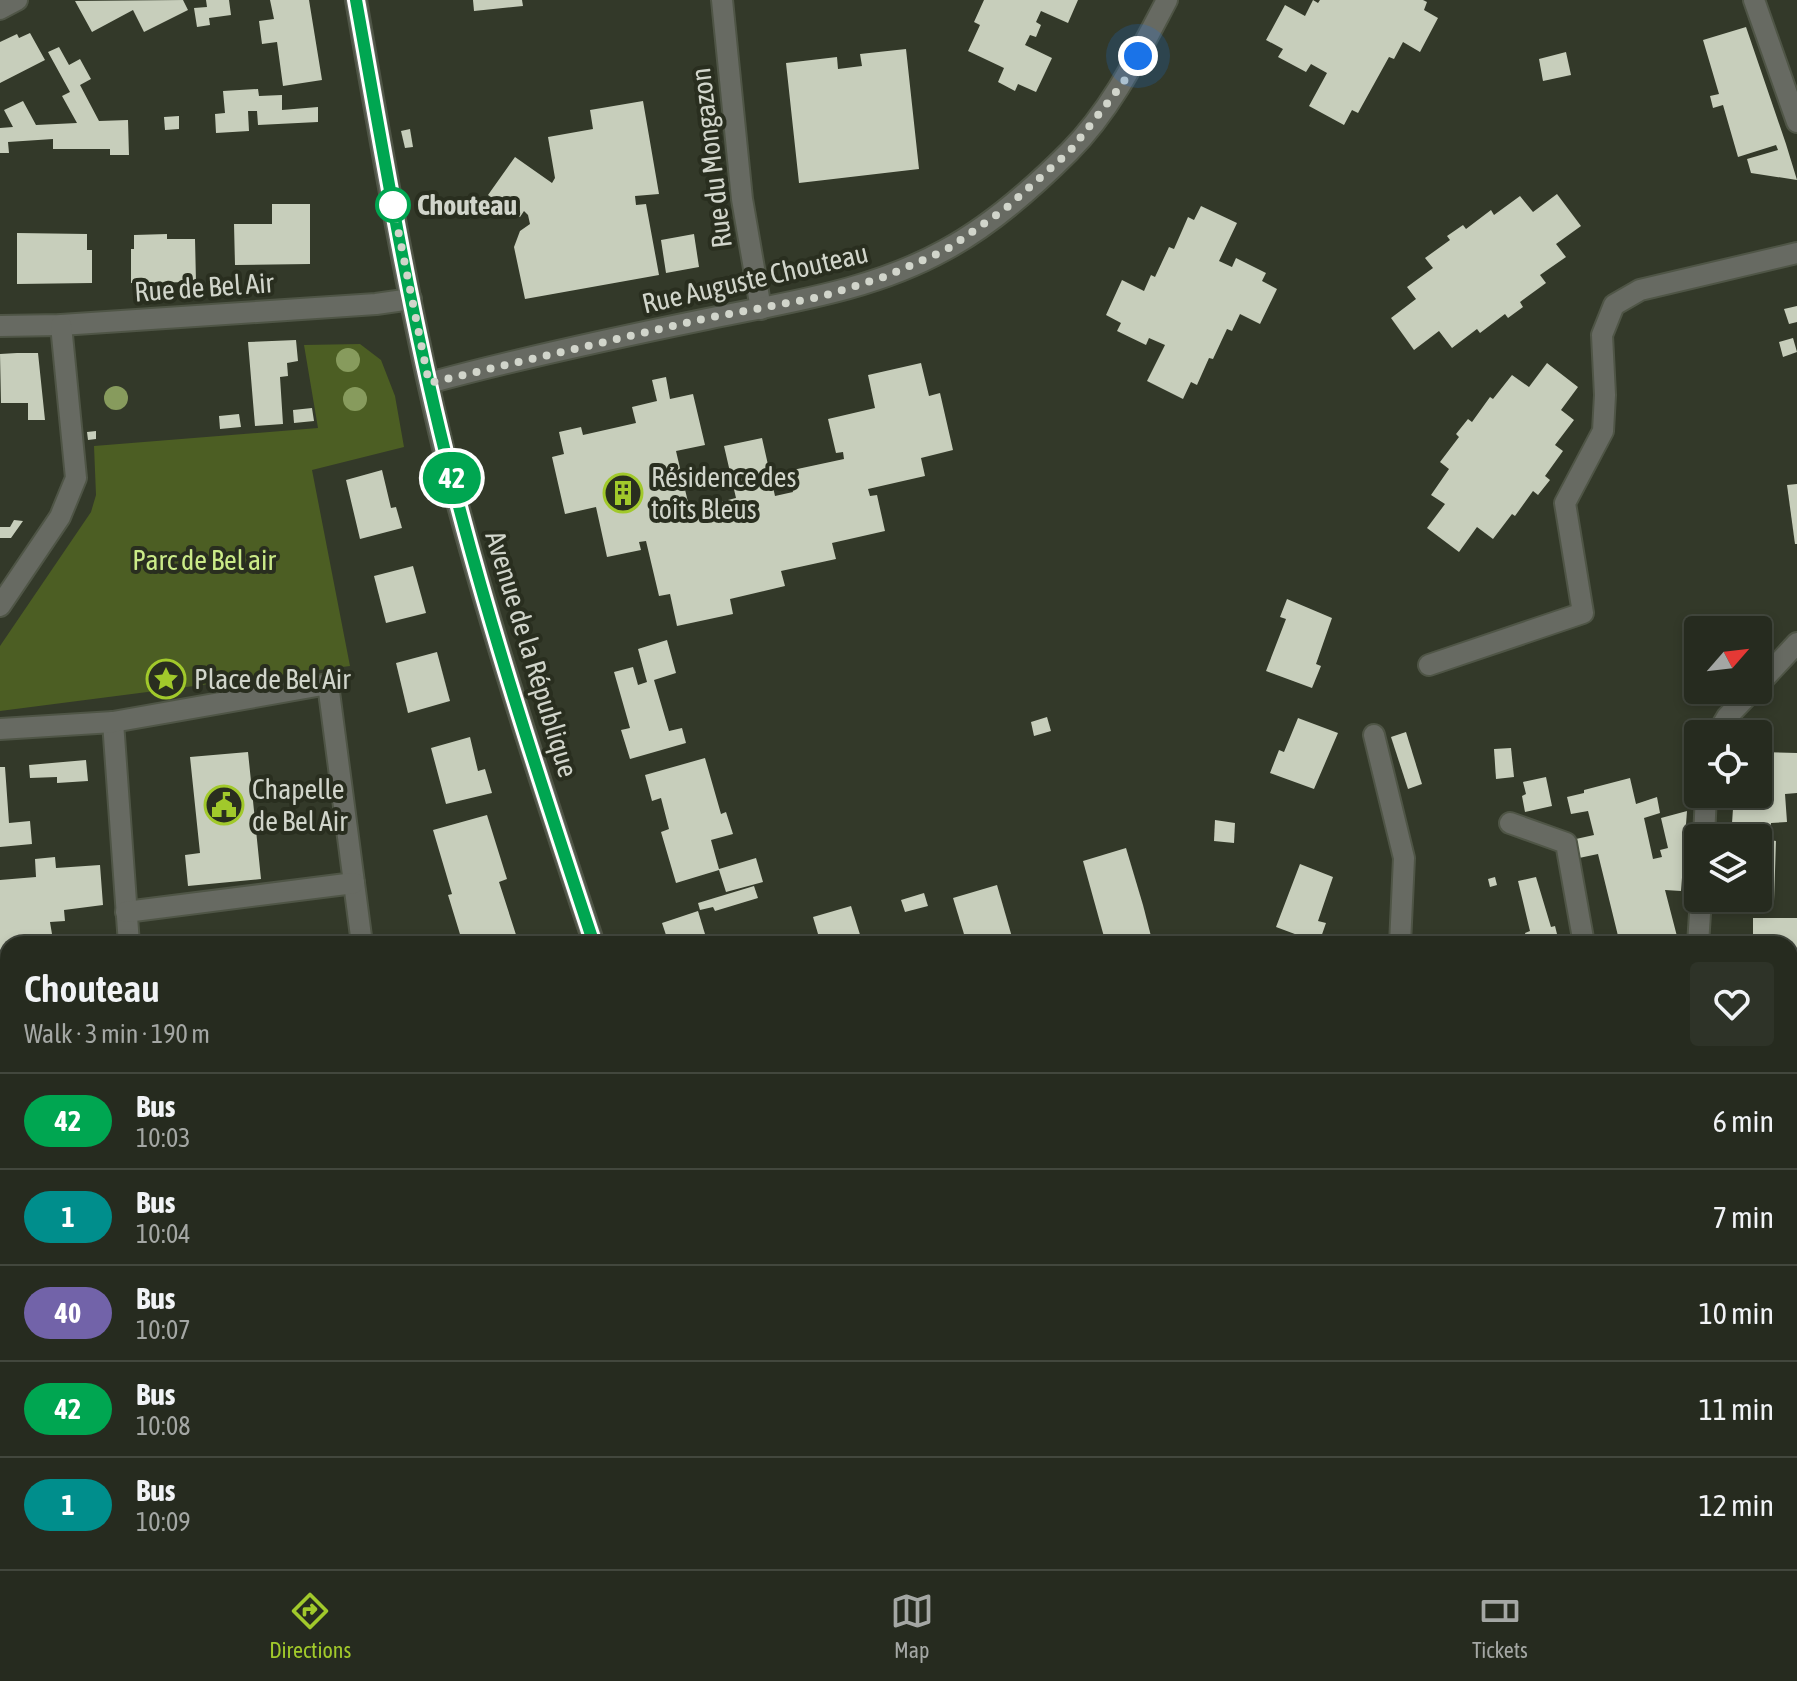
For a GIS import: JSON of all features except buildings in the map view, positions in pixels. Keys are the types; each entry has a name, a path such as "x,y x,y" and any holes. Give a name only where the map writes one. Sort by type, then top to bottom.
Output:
{"street":[{"path":"0,9 17,0"},
{"name":"Avenue de la République","path":"356,0 411,299 449,468 507,680 591,936"},
{"name":"Rue du Mongazon","path":"722,0 742,199 761,309"},
{"name":"Rue Auguste Chouteau","path":"429,383 707,318 820,297 884,277 946,250 1005,209 1070,151 1123,83 1167,0"},
{"path":"1754,0 1797,122"},
{"path":"1429,665 1583,613 1565,503 1603,431 1602,335 1614,305 1640,290 1797,253"},
{"name":"Rue de Bel Air","path":"0,326 61,325 411,299"},
{"path":"0,606 60,517 76,478 61,325"},
{"path":"1772,670 1797,643"},
{"path":"0,729 113,722 328,684 361,936"},
{"path":"1725,720 1740,704"},
{"path":"113,722 128,936"},
{"path":"1374,735 1404,858 1400,936"},
{"path":"1510,823 1566,843 1583,936"},
{"path":"126,912 354,883"},
{"path":"1699,936 1700,912"}],"green space":[{"name":"Parc de Bel air","path":"360,344 381,360 395,396 404,447 312,470 350,666 0,711 0,646 91,512 96,495 94,446 318,428 304,345"}],"bus line":[{"name":"42","path":"356,0 411,299 445,453 507,680 591,936"}],"place":[{"name":"Chouteau","path":"393,205"},
{"name":"Résidence des toits Bleus","path":"623,493"},
{"name":"Place de Bel Air","path":"166,679"},
{"name":"Chapelle de Bel Air","path":"224,805"}],"route":[{"path":"393,205 429,383 707,318 820,297 884,277 946,250 1005,209 1070,151 1123,83 1138,56"}]}
